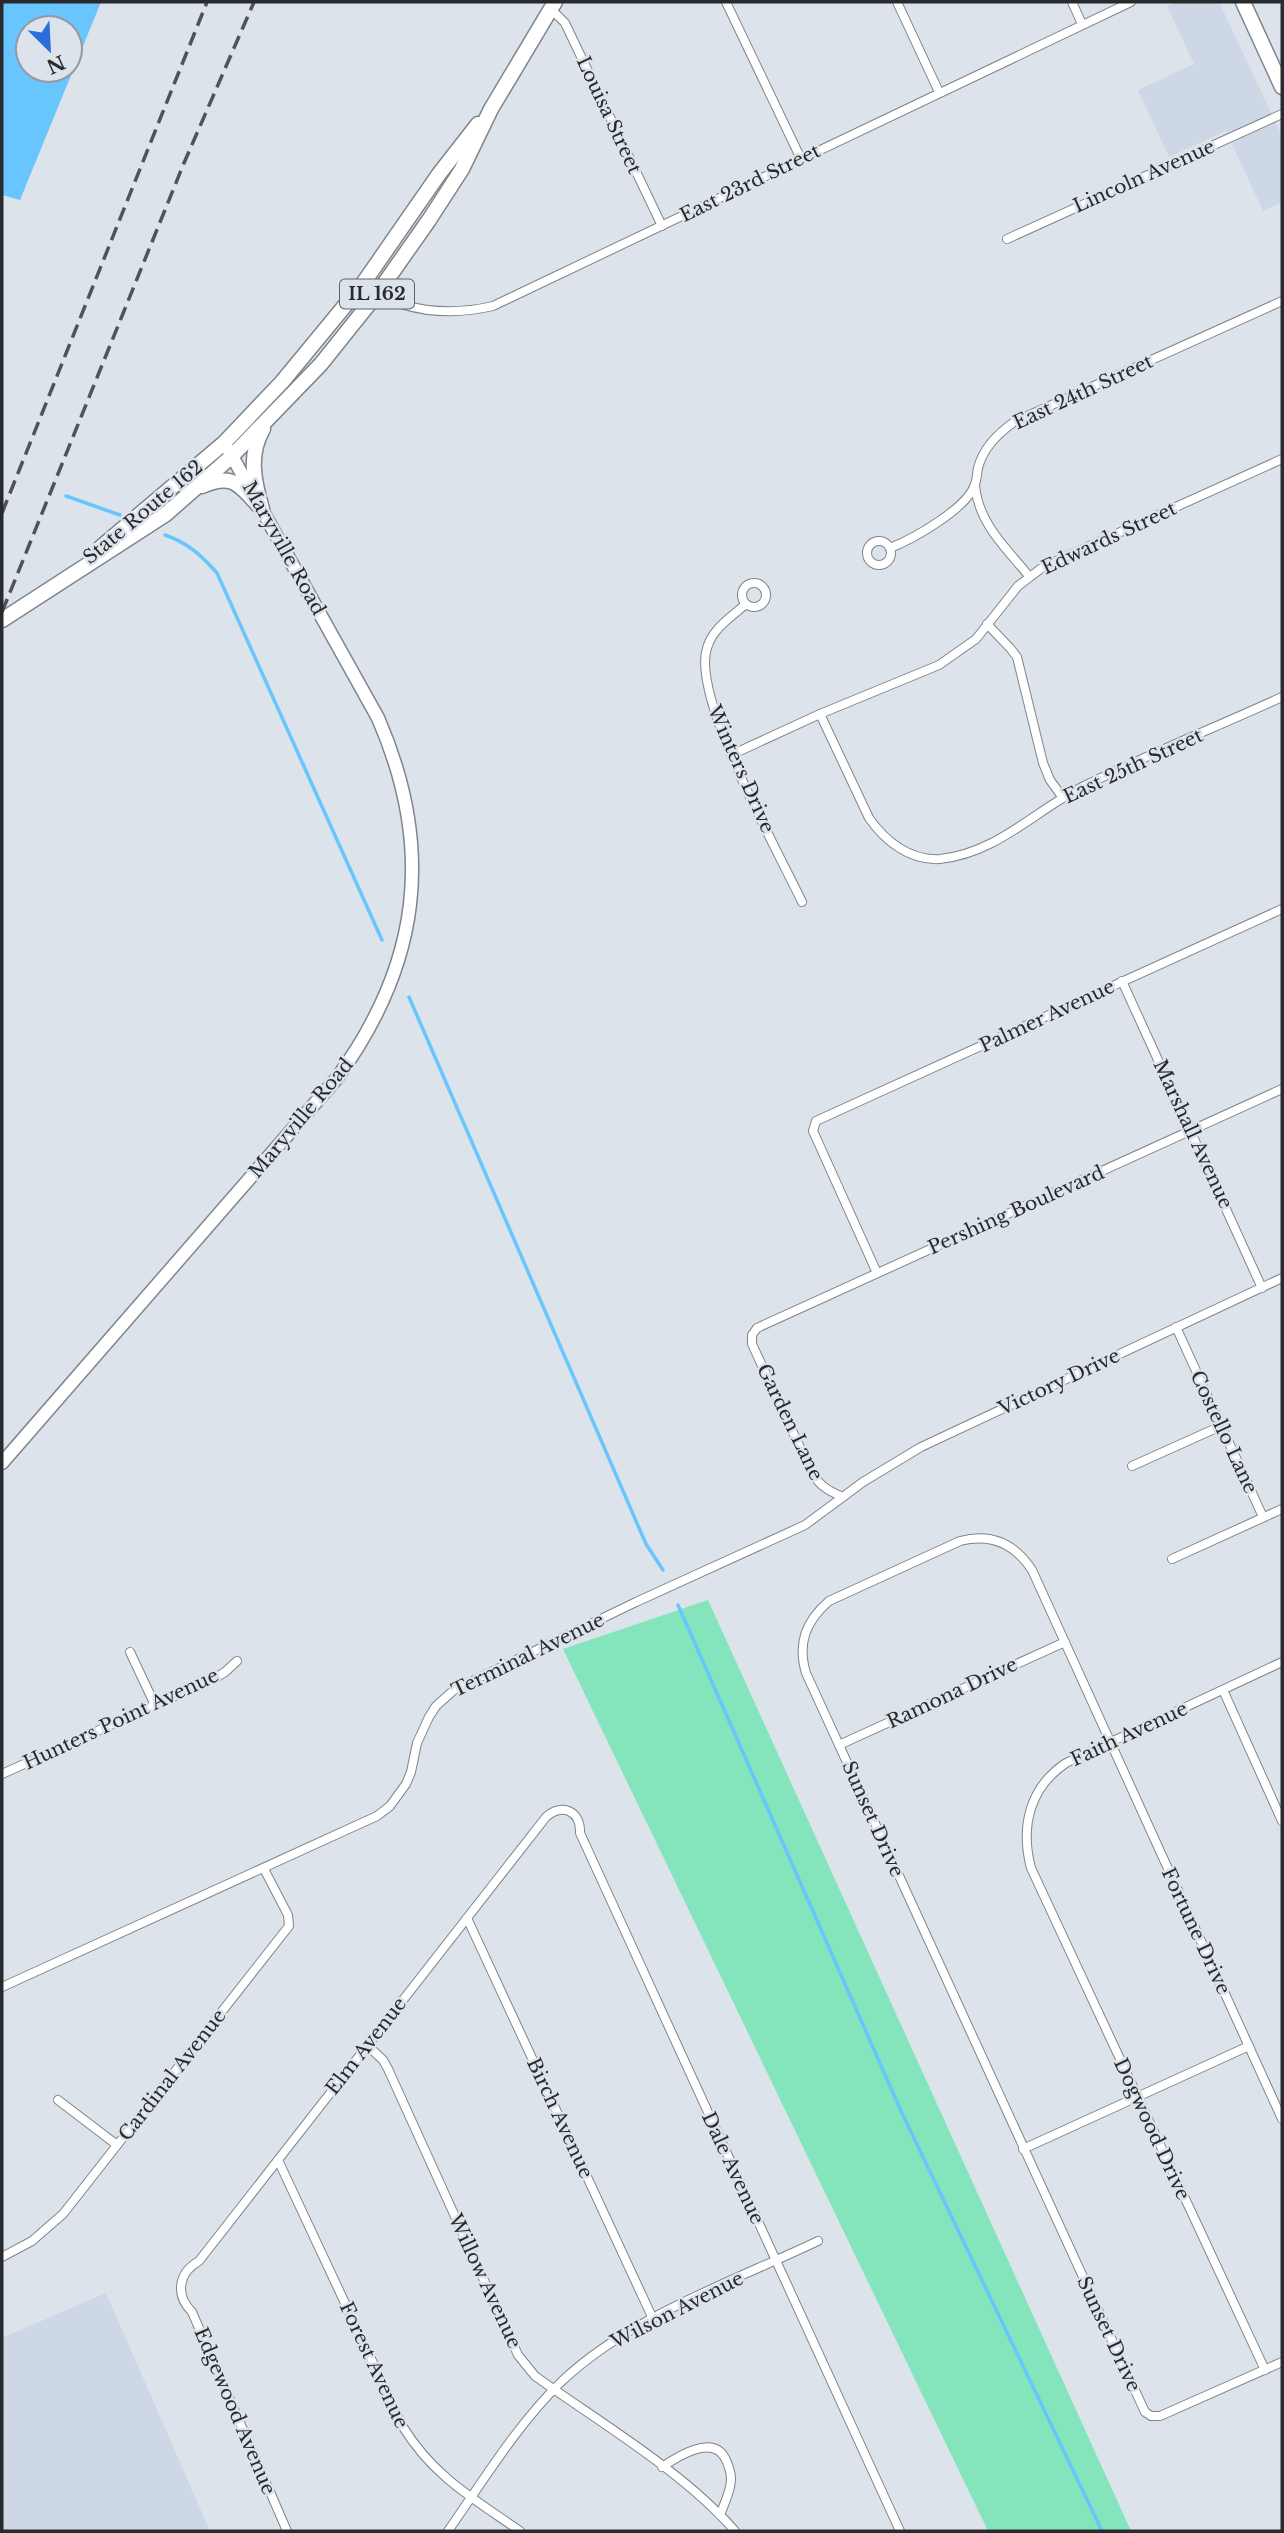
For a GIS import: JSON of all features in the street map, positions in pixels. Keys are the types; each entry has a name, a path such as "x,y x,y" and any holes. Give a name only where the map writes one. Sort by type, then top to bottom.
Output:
{"main road":[{"path":"1243,2 1282,87"},
{"name":"IL 162","path":"228,449 270,419 321,364 377,294 461,169 491,108 553,5"},
{"name":"IL 162","path":"228,449 362,285 445,165 491,108"},
{"path":"262,509 256,488 253,456 259,437 270,419"},
{"name":"State Route 162","path":"2,621 138,534 194,490 228,449"},
{"name":"State Route 162","path":"62,581 228,449"},
{"name":"Maryville Road","path":"2,1463 337,1078 372,1025 395,973 405,939 410,906 412,846 399,771 378,718 228,449"},
{"path":"194,490 225,480 238,483 262,509"}],"street":[{"path":"726,2 801,159"},
{"path":"897,2 939,92"},
{"path":"1072,2 1082,24"},
{"name":"East 23rd Street","path":"362,285 402,305 440,313 474,310 511,299 1131,2"},
{"name":"Louisa Street","path":"553,5 565,23 662,226"},
{"name":"Lincoln Avenue","path":"1007,239 1282,114"},
{"name":"East 24th Street","path":"890,548 919,535 944,518 975,486 978,466 993,439 1014,422 1282,301"},
{"name":"Edwards Street","path":"731,755 820,714 939,665 968,646 1029,576 1043,566 1282,459"},
{"path":"975,486 986,523 1029,576"},
{"name":"Winters Drive","path":"746,604 719,626 707,646 704,672 710,699 731,755 802,902"},
{"path":"987,624 1017,657 1043,763 1050,780 1063,798"},
{"name":"East 25th Street","path":"820,714 869,818 887,839 910,853 937,859 978,850 1013,833 1063,798 1282,697"},
{"name":"Palmer Avenue","path":"877,1273 813,1131 816,1121 1282,909"},
{"name":"Marshall Avenue","path":"1122,981 1262,1288"},
{"name":"Pershing Boulevard","path":"752,1335 757,1328 1282,1089"},
{"name":"Victory Drive","path":"843,1497 877,1472 921,1447 1282,1278"},
{"name":"Costello Lane","path":"1176,1327 1263,1517 1282,1509"},
{"name":"Garden Lane","path":"752,1335 752,1344 814,1477 829,1492 843,1497"},
{"path":"1132,1466 1221,1426"},
{"name":"Terminal Avenue","path":"2,1987 365,1823 390,1806 399,1796 411,1772 417,1743 429,1717 436,1706 454,1690 625,1607 789,1533 820,1516 843,1497"},
{"path":"1171,1559 1263,1517"},
{"name":"Sunset Drive","path":"1110,1742 1032,1570 1016,1550 1005,1543 983,1538 960,1541 829,1601 810,1621 803,1640 804,1664 839,1745 1145,2412 1151,2416 1160,2416 1265,2370"},
{"name":"Ramona Drive","path":"839,1745 1065,1642"},
{"path":"130,1652 155,1705"},
{"name":"Hunters Point Avenue","path":"2,1774 225,1672 237,1661"},
{"name":"Faith Avenue","path":"1040,1887 1031,1868 1025,1836 1030,1809 1036,1795 1052,1773 1066,1763 1282,1662"},
{"path":"1223,1690 1282,1821"},
{"name":"Fortune Drive","path":"1110,1742 1282,2119"},
{"name":"Elm Avenue","path":"181,2293 181,2280 185,2273 199,2261 546,1816 558,1810 565,1810"},
{"name":"Dale Avenue","path":"565,1810 576,1815 580,1822 580,1833 900,2531"},
{"name":"Cardinal Avenue","path":"2,2257 32,2241 63,2214 289,1926 288,1915 264,1868"},
{"name":"Dogwood Drive","path":"1040,1887 1265,2370"},
{"name":"Birch Avenue","path":"467,1918 653,2319"},
{"name":"Willow Avenue","path":"367,2045 383,2060 388,2069 518,2354 535,2376 662,2467 720,2515 735,2531"},
{"path":"1023,2149 1249,2046"},
{"path":"58,2100 117,2145"},
{"name":"Forest Avenue","path":"278,2160 403,2427 427,2462 443,2478 520,2531"},
{"name":"Wilson Avenue","path":"448,2531 526,2422 554,2390 606,2345 653,2319 818,2241"},
{"name":"Edgewood Avenue","path":"181,2293 183,2301 192,2312 287,2531"},
{"path":"1265,2370 1282,2362"},
{"path":"662,2467 696,2449 711,2448 722,2453 732,2478 720,2515"}],"shaded area":[{"path":"1175,2 1219,2 1282,136 1282,202 1263,211 1226,131 1169,157 1138,90 1194,64 1167,6"},
{"path":"106,2293 210,2531 2,2531 2,2338"}],"green space":[{"path":"708,1600 1131,2531 988,2531 563,1649"}],"water":[{"path":"2,2 101,2 84,44 84,14 14,14 14,84 67,84 20,200 2,195"}],"waterway":[{"path":"66,496 120,515"},
{"path":"165,535 194,550 217,573 382,940"},
{"path":"409,997 646,1544 663,1570"},
{"path":"678,1605 901,2111 1102,2531"}],"railway":[{"path":"2,513 207,2"},
{"path":"2,612 184,163 254,2"}]}
